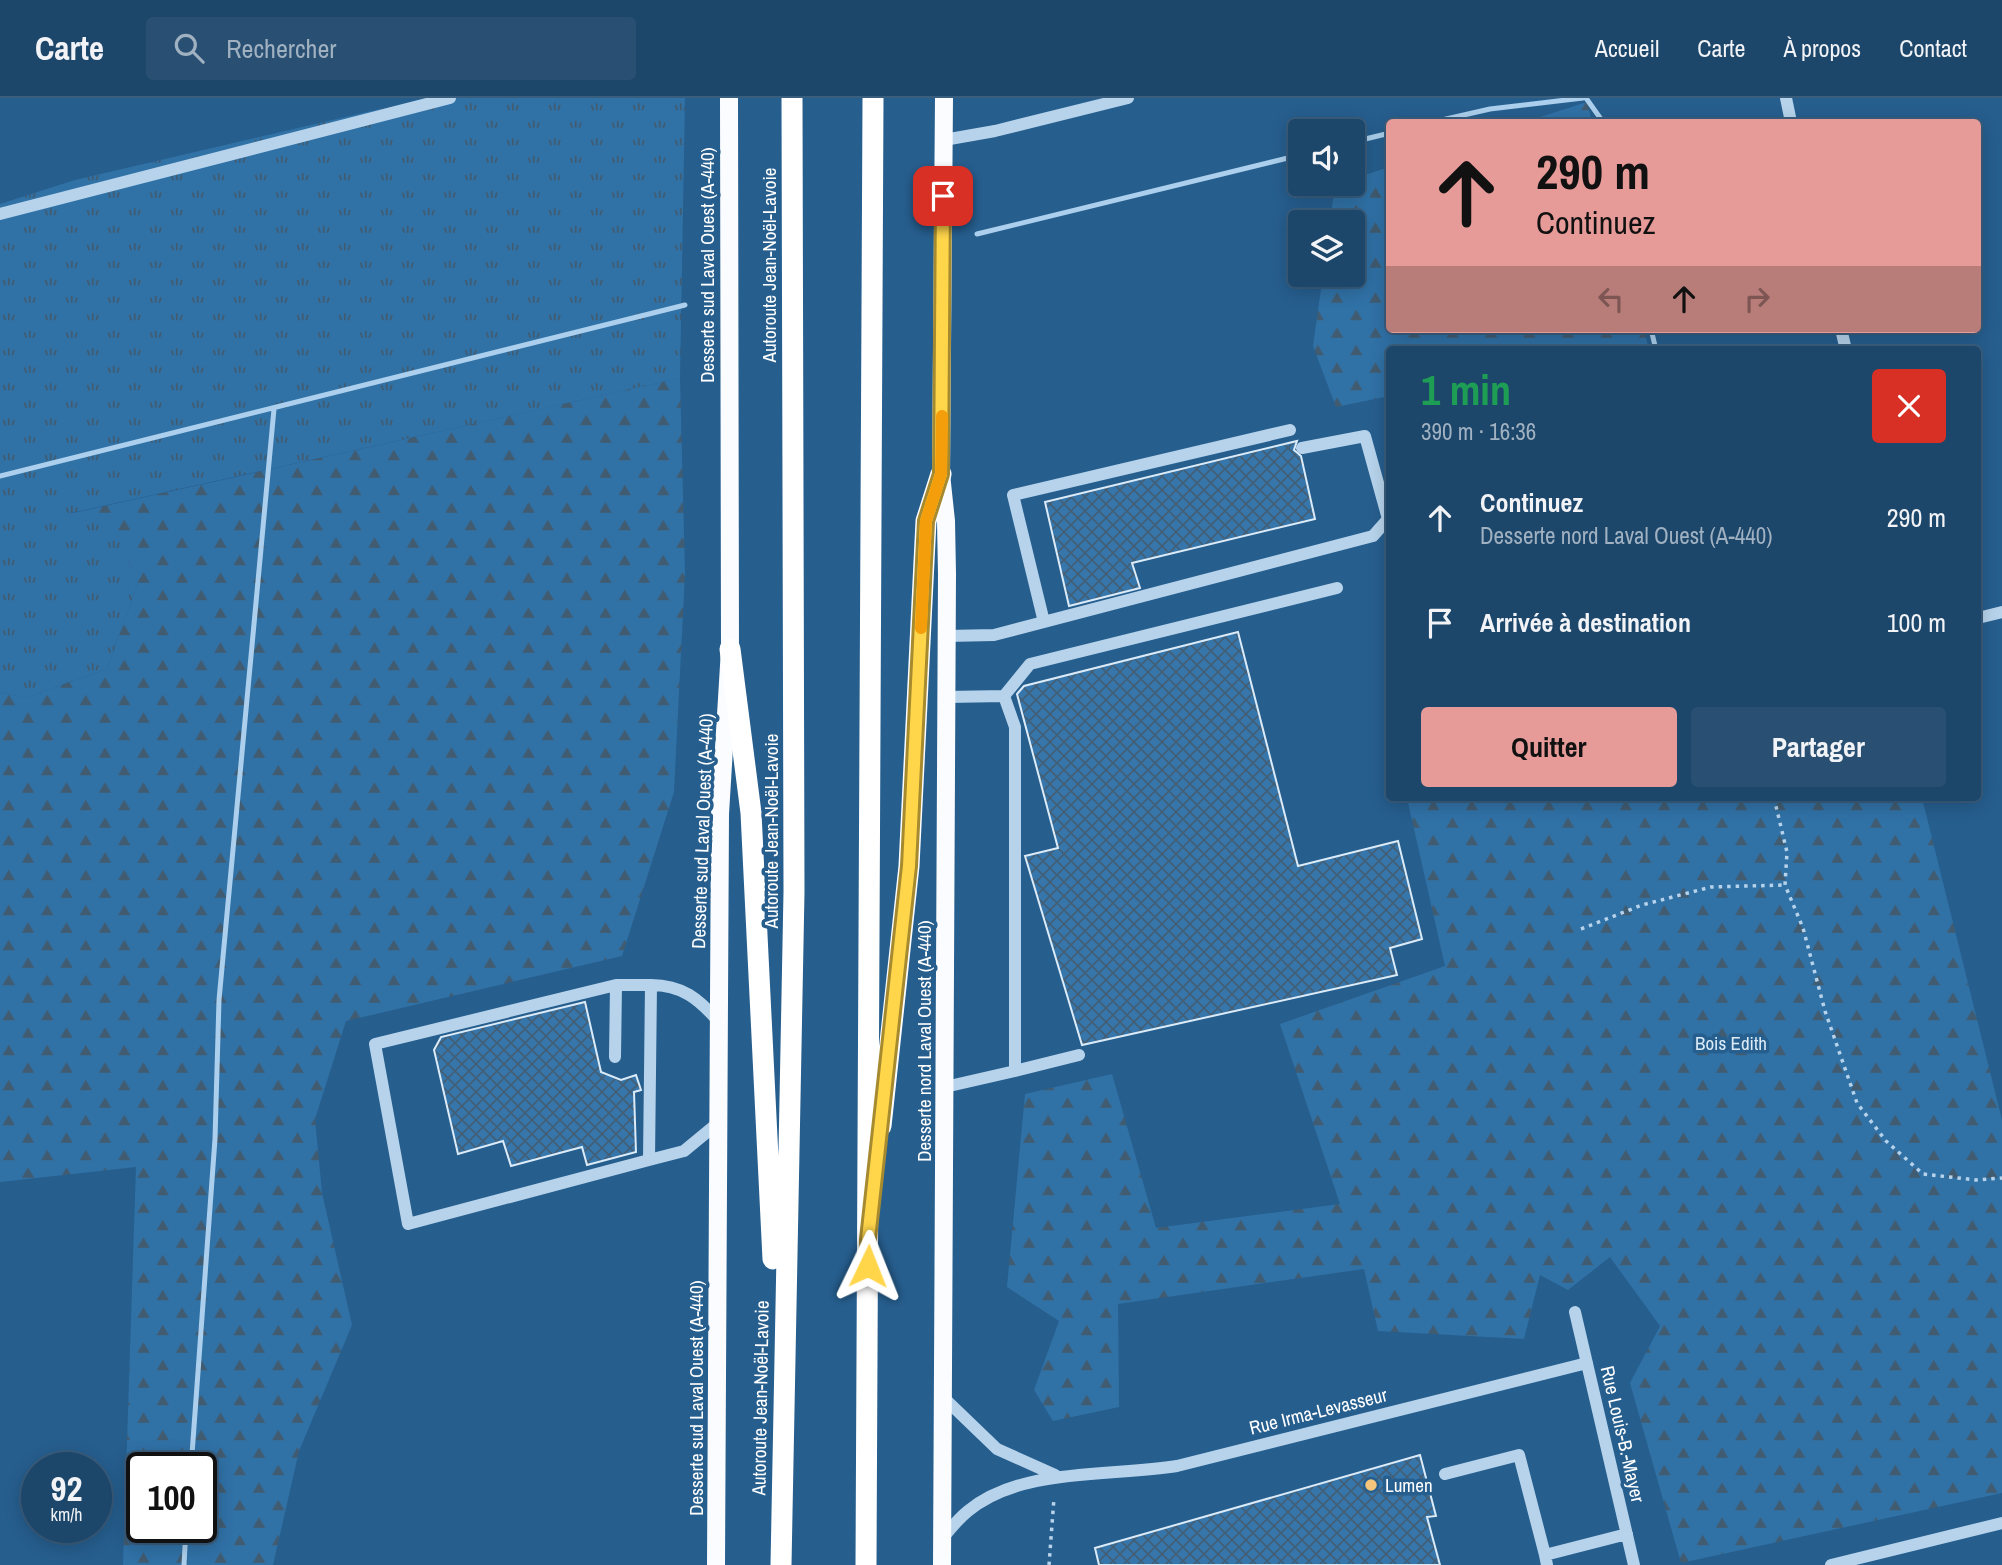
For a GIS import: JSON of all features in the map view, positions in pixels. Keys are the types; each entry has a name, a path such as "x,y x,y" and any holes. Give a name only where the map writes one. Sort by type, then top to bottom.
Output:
{"highway":[{"name":"Autoroute Jean-Noël-Lavoie","path":"781,1565 781,1433 794,892 792,98"},
{"path":"866,1565 873,98"},
{"path":"868,1239 909,866 926,521 941,474"},
{"path":"730,649 751,813 781,1433"}],"main road":[{"name":"Desserte sud Laval Ouest (A-440)","path":"716,1565 720,814 730,649 729,98"},
{"name":"Desserte nord Laval Ouest (A-440)","path":"942,1565 947,697 946,520 941,474 944,98"}],"street":[{"path":"0,214 450,98"},
{"path":"944,140 995,131 1128,98"},
{"path":"1786,98 1790,119"},
{"path":"1044,622 1013,495 1290,430"},
{"path":"1302,448 1365,436 1386,512"},
{"path":"947,636 993,635 1044,622 1373,536 1386,521"},
{"path":"947,697 1004,696 1030,664 1338,588"},
{"path":"1981,617 2002,612"},
{"path":"1004,696 1016,727 1016,1071"},
{"path":"718,1021 705,1006 684,991 651,985 616,985 375,1044 408,1224 676,1154 692,1146 718,1123"},
{"path":"615,1057 616,985"},
{"path":"649,1160 651,985"},
{"path":"945,1087 1079,1055"},
{"name":"Rue Louis-B.-Mayer","path":"1575,1312 1634,1565"},
{"name":"Rue Irma-Levasseur","path":"942,1539 967,1511 990,1496 1056,1476 1104,1475 1177,1466 1587,1363"},
{"name":"Rue Irma-Levasseur","path":"944,1398 997,1449 1056,1476"},
{"path":"1445,1474 1519,1455 1546,1560 1627,1534"},
{"path":"1832,1565 2002,1523"}],"path":[{"path":"1775,801 1787,852 1785,885 1803,928 1825,1011 1857,1103 1886,1141 1923,1174 1976,1180 2002,1178"},
{"path":"1581,929 1642,905 1711,887 1785,885"},
{"path":"1049,1565 1054,1498"}],"green space":[{"path":"427,98 685,98 680,378 71,513 116,531 138,583 107,669 25,698 0,692 0,204 75,180"},
{"path":"1587,102 1591,119 1534,119"},
{"path":"1386,168 1386,333 1645,333 1648,346 1386,346 1386,397 1336,407 1313,346 1321,287 1365,287 1365,210 1332,210 1334,196 1365,196 1365,175"},
{"path":"680,378 685,573 674,792 622,956 346,1021 315,1119 322,1193 352,1325 299,1451 273,1565 123,1565 126,1473 126,1543 217,1543 217,1452 127,1452 136,1167 0,1182 0,692 25,698 107,669 138,583 116,532 69,514"},
{"name":"Bois Edith","path":"1408,801 1923,801 2002,1120 2002,1493 1681,1563 1630,1383 1660,1326 1610,1257 1568,1290 1540,1275 1524,1339 1378,1331 1364,1269 1118,1304 1119,1407 1053,1421 1034,1390 1059,1321 1007,1287 1025,1094 1112,1074 1156,1228 1340,1204 1280,1024 1445,966"}],"building":[{"path":"1297,441 1294,450 1301,456 1315,519 1132,563 1140,588 1069,606 1045,502"},
{"path":"1238,632 1298,866 1398,841 1422,939 1390,948 1397,975 1082,1045 1025,856 1058,848 1017,694 1024,686"},
{"path":"585,1002 601,1072 621,1080 636,1075 641,1090 634,1092 636,1152 587,1165 582,1147 511,1166 503,1141 458,1154 434,1050 441,1037"},
{"name":"Lumen","path":"1420,1455 1436,1516 1427,1517 1440,1565 1099,1565 1095,1548"}],"waterway":[{"path":"1446,119 1490,109 1583,98"},
{"path":"1586,98 1601,119"},
{"path":"1365,139 1386,134"},
{"path":"977,234 1288,158"},
{"path":"0,476 685,305"},
{"path":"1652,333 1655,346"},
{"path":"192,1452 215,1139 219,1000 274,409"},
{"path":"184,1565 185,1543"}],"slow traffic":[{"path":"921,628 926,521 941,474 942,416"}],"place":[{"name":"Lumen","path":"1371,1485"}],"route":[{"path":"868,1266 868,1239 909,866 926,521 941,474 943,196"}]}
